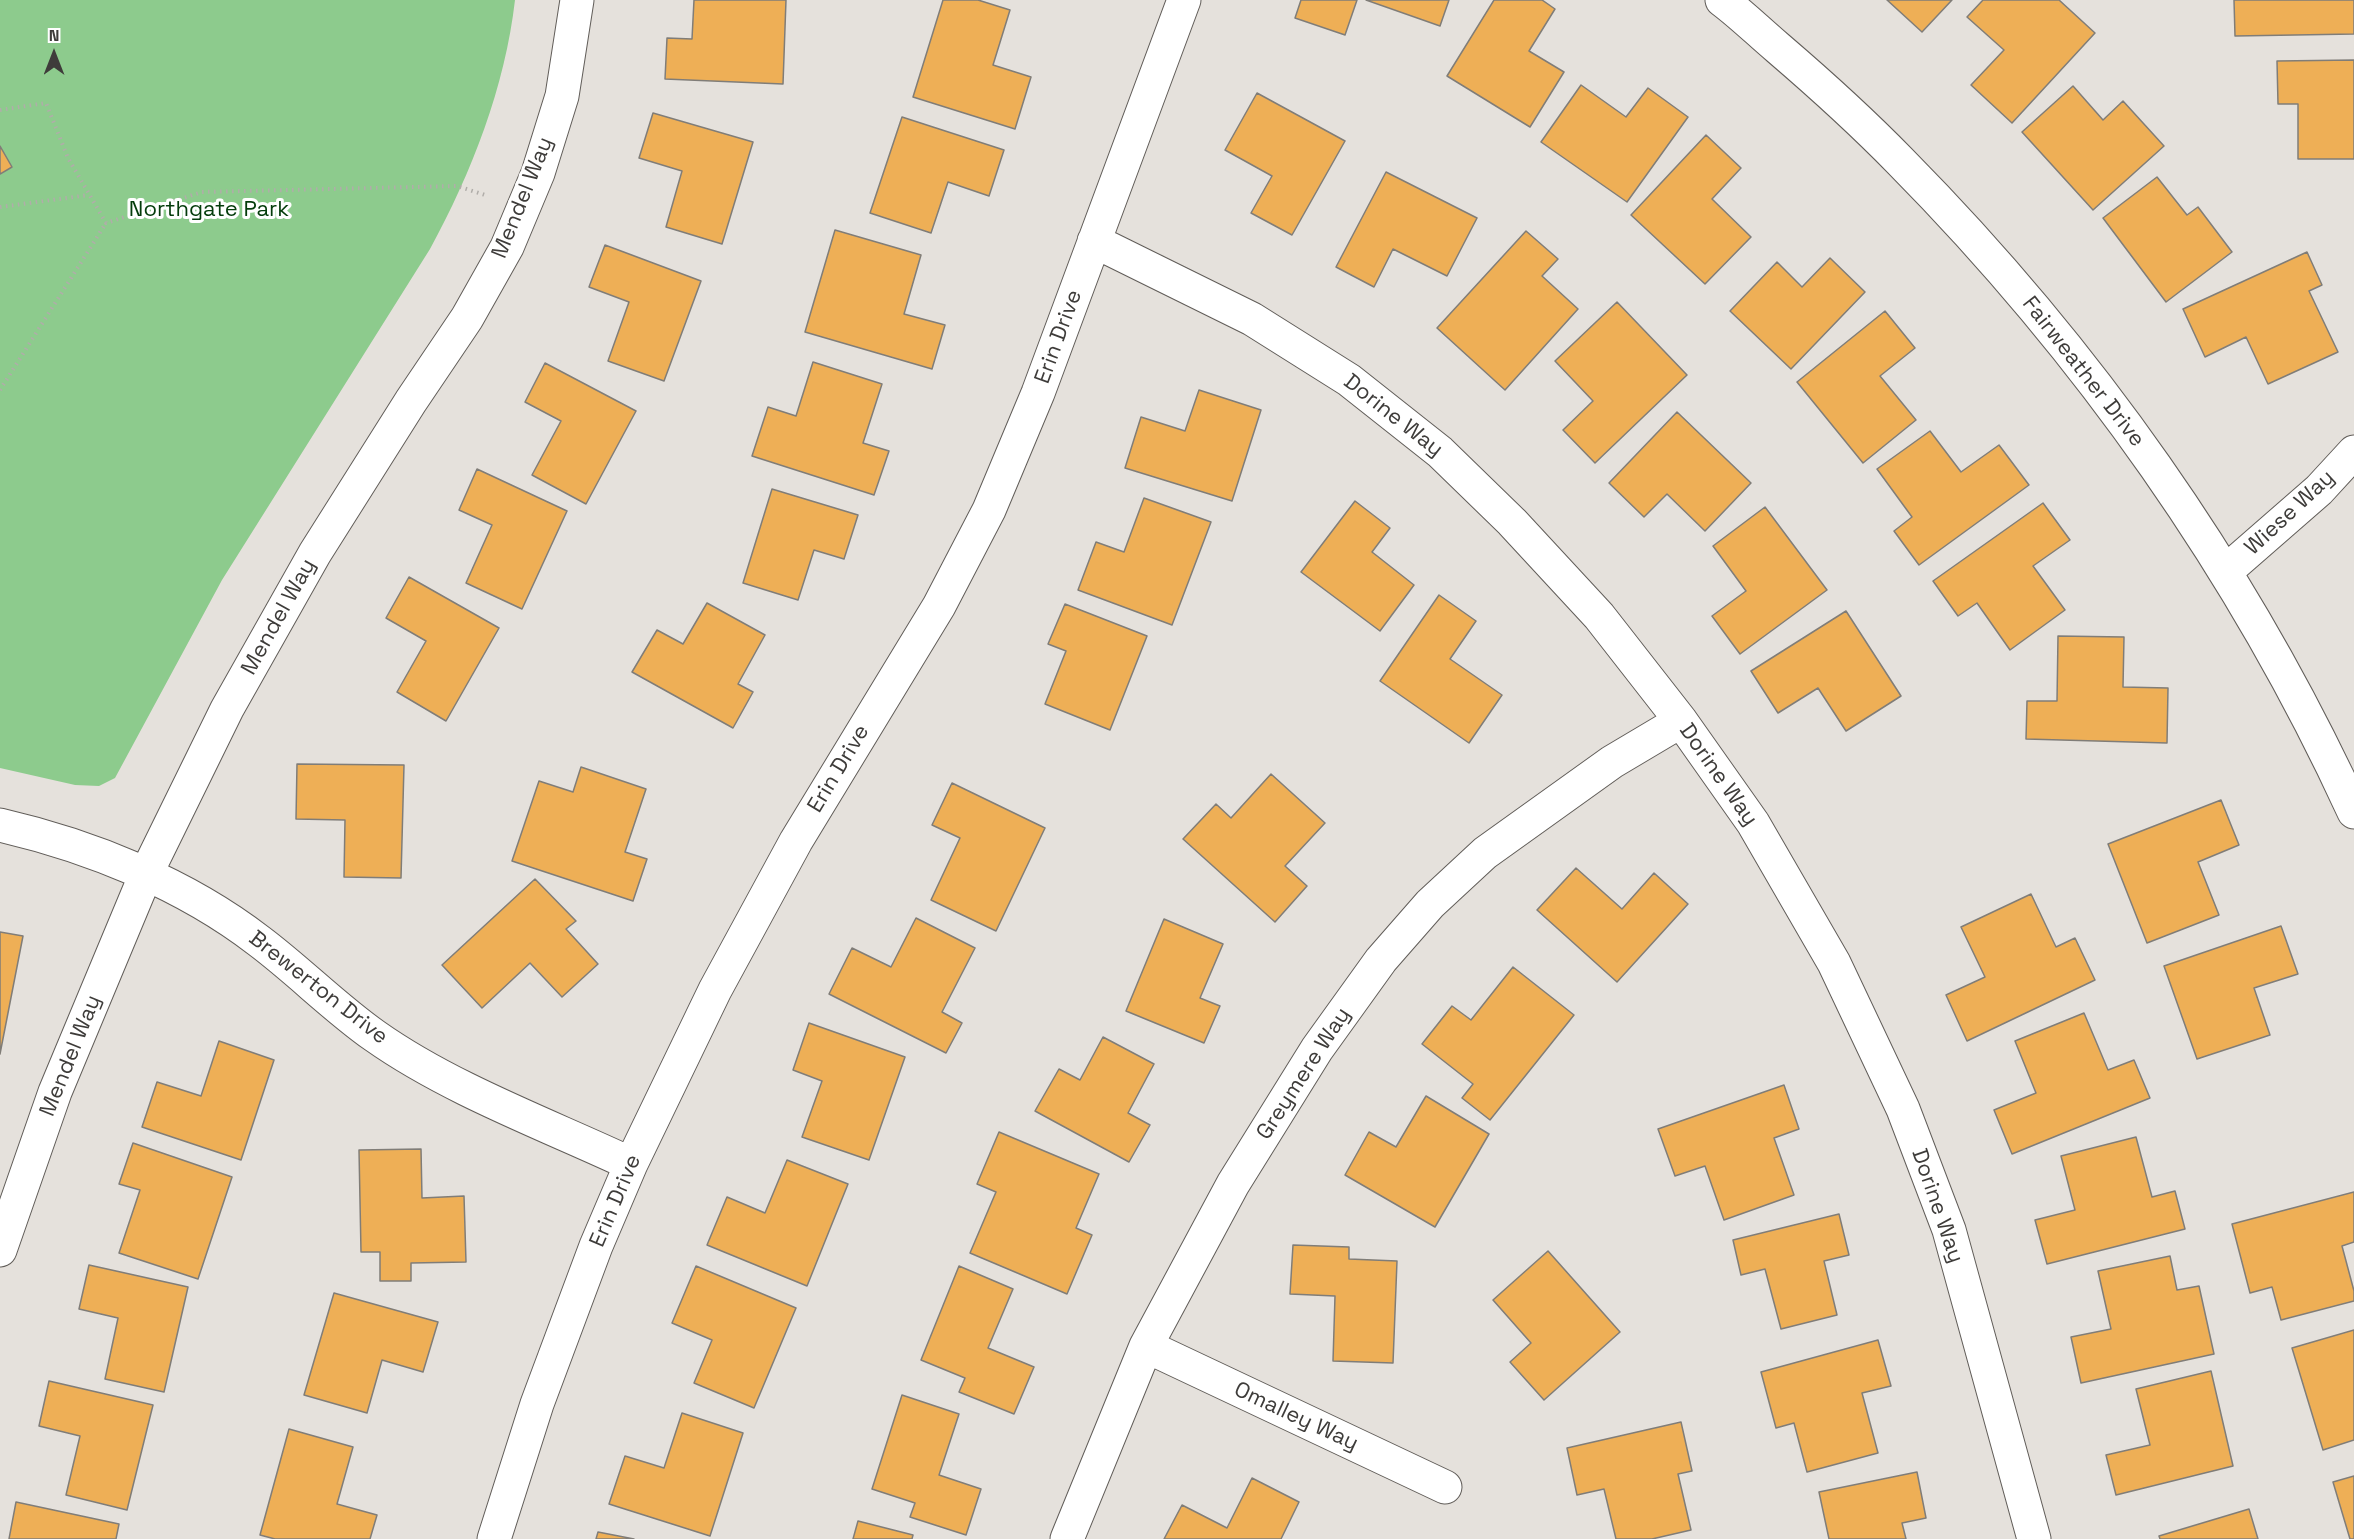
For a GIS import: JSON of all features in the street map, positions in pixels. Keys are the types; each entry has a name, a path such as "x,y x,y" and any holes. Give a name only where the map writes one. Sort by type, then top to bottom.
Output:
{"street":[{"name":"Mendel Way","path":"0,1250 55,1092 146,873 227,710 315,553 411,401 467,318 507,247 537,173 561,96 577,0"},
{"name":"Erin Drive","path":"494,1539 537,1404 596,1246 631,1164 715,990 795,842 939,606 988,510 1033,405 1184,0"},
{"name":"Fairweather Drive","path":"1722,0 1848,108 1961,223 2040,315 2139,442 2225,572 2276,656 2327,753 2354,812"},
{"name":"Dorine Way","path":"1094,241 1252,319 1349,380 1440,452 1512,522 1599,616 1681,721 1753,823 1834,963 1903,1109 1948,1230 2034,1539"},
{"name":"Wiese Way","path":"2225,572 2319,489 2354,452"},
{"name":"Greymere Way","path":"1066,1539 1146,1346 1233,1184 1317,1050 1381,960 1430,904 1485,853 1612,762 1681,721"},
{"name":"Brewerton Drive","path":"0,825 41,835 146,873 196,900 258,940 375,1036 440,1076 631,1164"},
{"name":"Omalley Way","path":"1146,1346 1445,1487"}],"path":[{"path":"0,110 46,103 68,158 106,223"},
{"path":"0,390 106,223 202,192 457,186 524,207"},
{"path":"0,207 89,195"}],"green space":[{"name":"Northgate Park","path":"0,0 515,0 495,97 460,190 430,249 222,580 115,778 99,786 75,785 0,768"}],"building":[{"path":"694,0 786,0 783,84 665,79 667,38 692,39"},
{"path":"943,0 978,0 1010,10 993,65 1031,77 1015,129 913,97"},
{"path":"1301,0 1357,0 1345,35 1295,18"},
{"path":"1366,0 1449,0 1440,26"},
{"path":"1494,0 1542,0 1555,9 1529,51 1564,72 1530,127 1447,76"},
{"path":"1887,0 1952,0 1922,32"},
{"path":"1983,0 2059,0 2095,33 2012,123 1971,85 2004,50 1967,17"},
{"path":"2234,0 2354,0 2354,34 2235,36"},
{"path":"2354,60 2354,159 2298,159 2298,104 2278,104 2277,61"},
{"path":"1581,85 1626,117 1648,88 1688,117 1627,202 1541,142"},
{"path":"2073,86 2103,120 2123,101 2164,146 2093,210 2022,132"},
{"path":"1257,93 1345,141 1292,235 1251,213 1272,176 1225,150"},
{"path":"653,113 753,142 722,244 666,227 682,171 639,158"},
{"path":"902,117 1004,150 989,196 948,182 931,233 870,213"},
{"path":"1706,135 1741,168 1712,199 1751,237 1705,284 1631,215"},
{"path":"0,146 12,167 0,174"},
{"path":"1386,172 1477,218 1447,276 1393,249 1374,287 1336,267"},
{"path":"2157,177 2187,215 2198,207 2232,252 2166,302 2103,218"},
{"path":"835,230 921,255 904,314 945,325 932,369 805,332"},
{"path":"1526,231 1558,259 1542,276 1578,309 1505,390 1437,328"},
{"path":"605,245 701,281 664,381 608,361 629,302 589,287"},
{"path":"2307,252 2322,285 2309,291 2338,352 2268,384 2246,337 2205,357 2183,309"},
{"path":"1830,258 1865,292 1791,369 1730,311 1777,262 1802,287"},
{"path":"1617,302 1687,375 1595,463 1563,430 1593,401 1555,361"},
{"path":"1885,311 1915,348 1880,376 1916,420 1863,463 1797,382"},
{"path":"813,362 882,384 863,443 889,451 874,495 752,456 768,407 796,416"},
{"path":"545,363 636,411 586,504 532,475 561,421 525,402"},
{"path":"1199,390 1261,410 1232,501 1125,468 1141,417 1185,431"},
{"path":"1677,412 1751,483 1705,531 1667,494 1644,517 1609,483"},
{"path":"1930,431 1961,472 1999,445 2029,485 1919,565 1894,531 1912,517 1877,469"},
{"path":"477,469 567,511 522,609 466,583 492,525 459,510"},
{"path":"772,489 858,515 844,559 814,550 798,600 743,583"},
{"path":"1144,498 1211,522 1172,625 1078,590 1096,542 1124,552"},
{"path":"1355,501 1390,528 1372,552 1414,585 1380,631 1301,572"},
{"path":"2043,503 2070,540 2033,566 2065,610 2010,650 1977,603 1958,616 1933,581"},
{"path":"1765,507 1827,590 1740,654 1712,616 1746,591 1713,546"},
{"path":"409,577 499,628 446,721 397,692 426,641 386,618"},
{"path":"1439,595 1476,621 1450,659 1502,695 1469,743 1380,681"},
{"path":"707,603 765,635 738,684 753,692 733,728 632,672 657,630 683,644"},
{"path":"1065,604 1147,636 1110,730 1045,704 1066,651 1048,644"},
{"path":"1846,611 1901,696 1846,731 1818,688 1778,713 1751,671"},
{"path":"2058,636 2124,637 2123,687 2168,688 2167,743 2026,739 2027,701 2057,701"},
{"path":"297,764 404,765 401,878 344,877 345,820 296,819"},
{"path":"581,767 646,789 625,852 647,859 633,901 512,861 539,781 573,792"},
{"path":"1271,774 1325,823 1285,866 1307,886 1275,922 1183,839 1216,804 1231,818"},
{"path":"952,783 1045,828 996,931 931,900 960,838 932,825"},
{"path":"2221,800 2239,845 2198,862 2219,915 2147,943 2108,844"},
{"path":"1576,868 1622,909 1654,873 1688,904 1617,982 1537,910"},
{"path":"535,879 576,921 566,929 598,964 562,997 530,963 482,1008 442,965"},
{"path":"2031,894 2056,947 2075,938 2095,980 1967,1041 1946,995 1985,977 1961,927"},
{"path":"916,918 975,948 942,1012 962,1023 946,1053 829,994 852,948 891,967"},
{"path":"1164,919 1223,944 1200,998 1220,1006 1204,1043 1126,1011"},
{"path":"2281,926 2298,974 2254,988 2270,1035 2197,1059 2164,966"},
{"path":"0,932 23,936 0,1054"},
{"path":"1513,967 1574,1015 1490,1120 1462,1098 1473,1084 1422,1044 1452,1006 1471,1020"},
{"path":"2084,1013 2108,1070 2134,1060 2150,1098 2012,1154 1994,1110 2036,1093 2015,1041"},
{"path":"809,1023 905,1057 869,1160 802,1137 822,1081 793,1070"},
{"path":"1103,1037 1154,1064 1128,1113 1150,1125 1129,1162 1035,1111 1059,1069 1080,1080"},
{"path":"219,1041 274,1060 241,1160 142,1127 157,1082 201,1096"},
{"path":"1784,1085 1799,1129 1774,1138 1794,1195 1724,1220 1705,1166 1675,1176 1658,1129"},
{"path":"1426,1096 1489,1134 1435,1227 1345,1175 1369,1132 1396,1147"},
{"path":"999,1132 1099,1174 1076,1228 1092,1235 1067,1294 970,1253 996,1192 977,1184"},
{"path":"2136,1137 2152,1197 2175,1191 2185,1229 2047,1264 2035,1220 2075,1210 2061,1156"},
{"path":"133,1143 232,1177 198,1279 119,1253 140,1190 119,1184"},
{"path":"421,1149 422,1198 464,1196 466,1262 411,1263 411,1281 380,1281 380,1252 361,1252 359,1150"},
{"path":"787,1160 848,1184 807,1286 707,1245 727,1197 765,1213"},
{"path":"2354,1192 2354,1242 2342,1246 2354,1291 2354,1301 2281,1320 2272,1287 2250,1293 2232,1224"},
{"path":"1839,1214 1849,1255 1824,1261 1837,1315 1781,1329 1765,1269 1741,1275 1733,1240"},
{"path":"1293,1245 1349,1247 1349,1259 1397,1261 1393,1363 1333,1361 1335,1296 1290,1294"},
{"path":"1548,1251 1620,1332 1544,1400 1510,1362 1531,1343 1493,1300"},
{"path":"2170,1256 2177,1290 2199,1286 2214,1354 2081,1383 2071,1337 2111,1329 2098,1271"},
{"path":"89,1265 188,1287 164,1392 105,1379 118,1318 79,1309"},
{"path":"696,1266 796,1308 754,1408 694,1383 712,1340 672,1323"},
{"path":"959,1266 1013,1289 988,1348 1034,1367 1014,1414 959,1392 965,1378 921,1360"},
{"path":"334,1293 438,1322 423,1372 382,1360 367,1413 304,1395"},
{"path":"2354,1330 2354,1440 2323,1450 2292,1348"},
{"path":"1878,1340 1891,1386 1862,1393 1878,1453 1807,1472 1794,1423 1776,1428 1761,1372"},
{"path":"2211,1371 2233,1466 2116,1495 2106,1455 2150,1445 2136,1389"},
{"path":"49,1381 153,1405 127,1510 66,1495 80,1436 39,1426"},
{"path":"902,1395 959,1414 939,1475 981,1489 966,1535 910,1517 915,1503 872,1489"},
{"path":"682,1413 743,1433 710,1536 609,1504 625,1456 664,1468"},
{"path":"1681,1422 1692,1471 1678,1474 1691,1530 1652,1539 1616,1539 1604,1489 1577,1495 1567,1448"},
{"path":"289,1429 353,1447 337,1504 377,1515 370,1539 275,1539 260,1535"},
{"path":"1917,1472 1926,1518 1902,1523 1906,1539 1829,1539 1819,1492"},
{"path":"2354,1476 2354,1539 2350,1539 2333,1482"},
{"path":"1252,1478 1299,1502 1281,1539 1164,1539 1182,1505 1227,1528"},
{"path":"16,1502 119,1524 116,1539 9,1539"},
{"path":"2249,1509 2258,1539 2160,1539 2159,1536"},
{"path":"858,1521 913,1535 912,1539 853,1539"},
{"path":"598,1532 634,1539 596,1539"}]}
